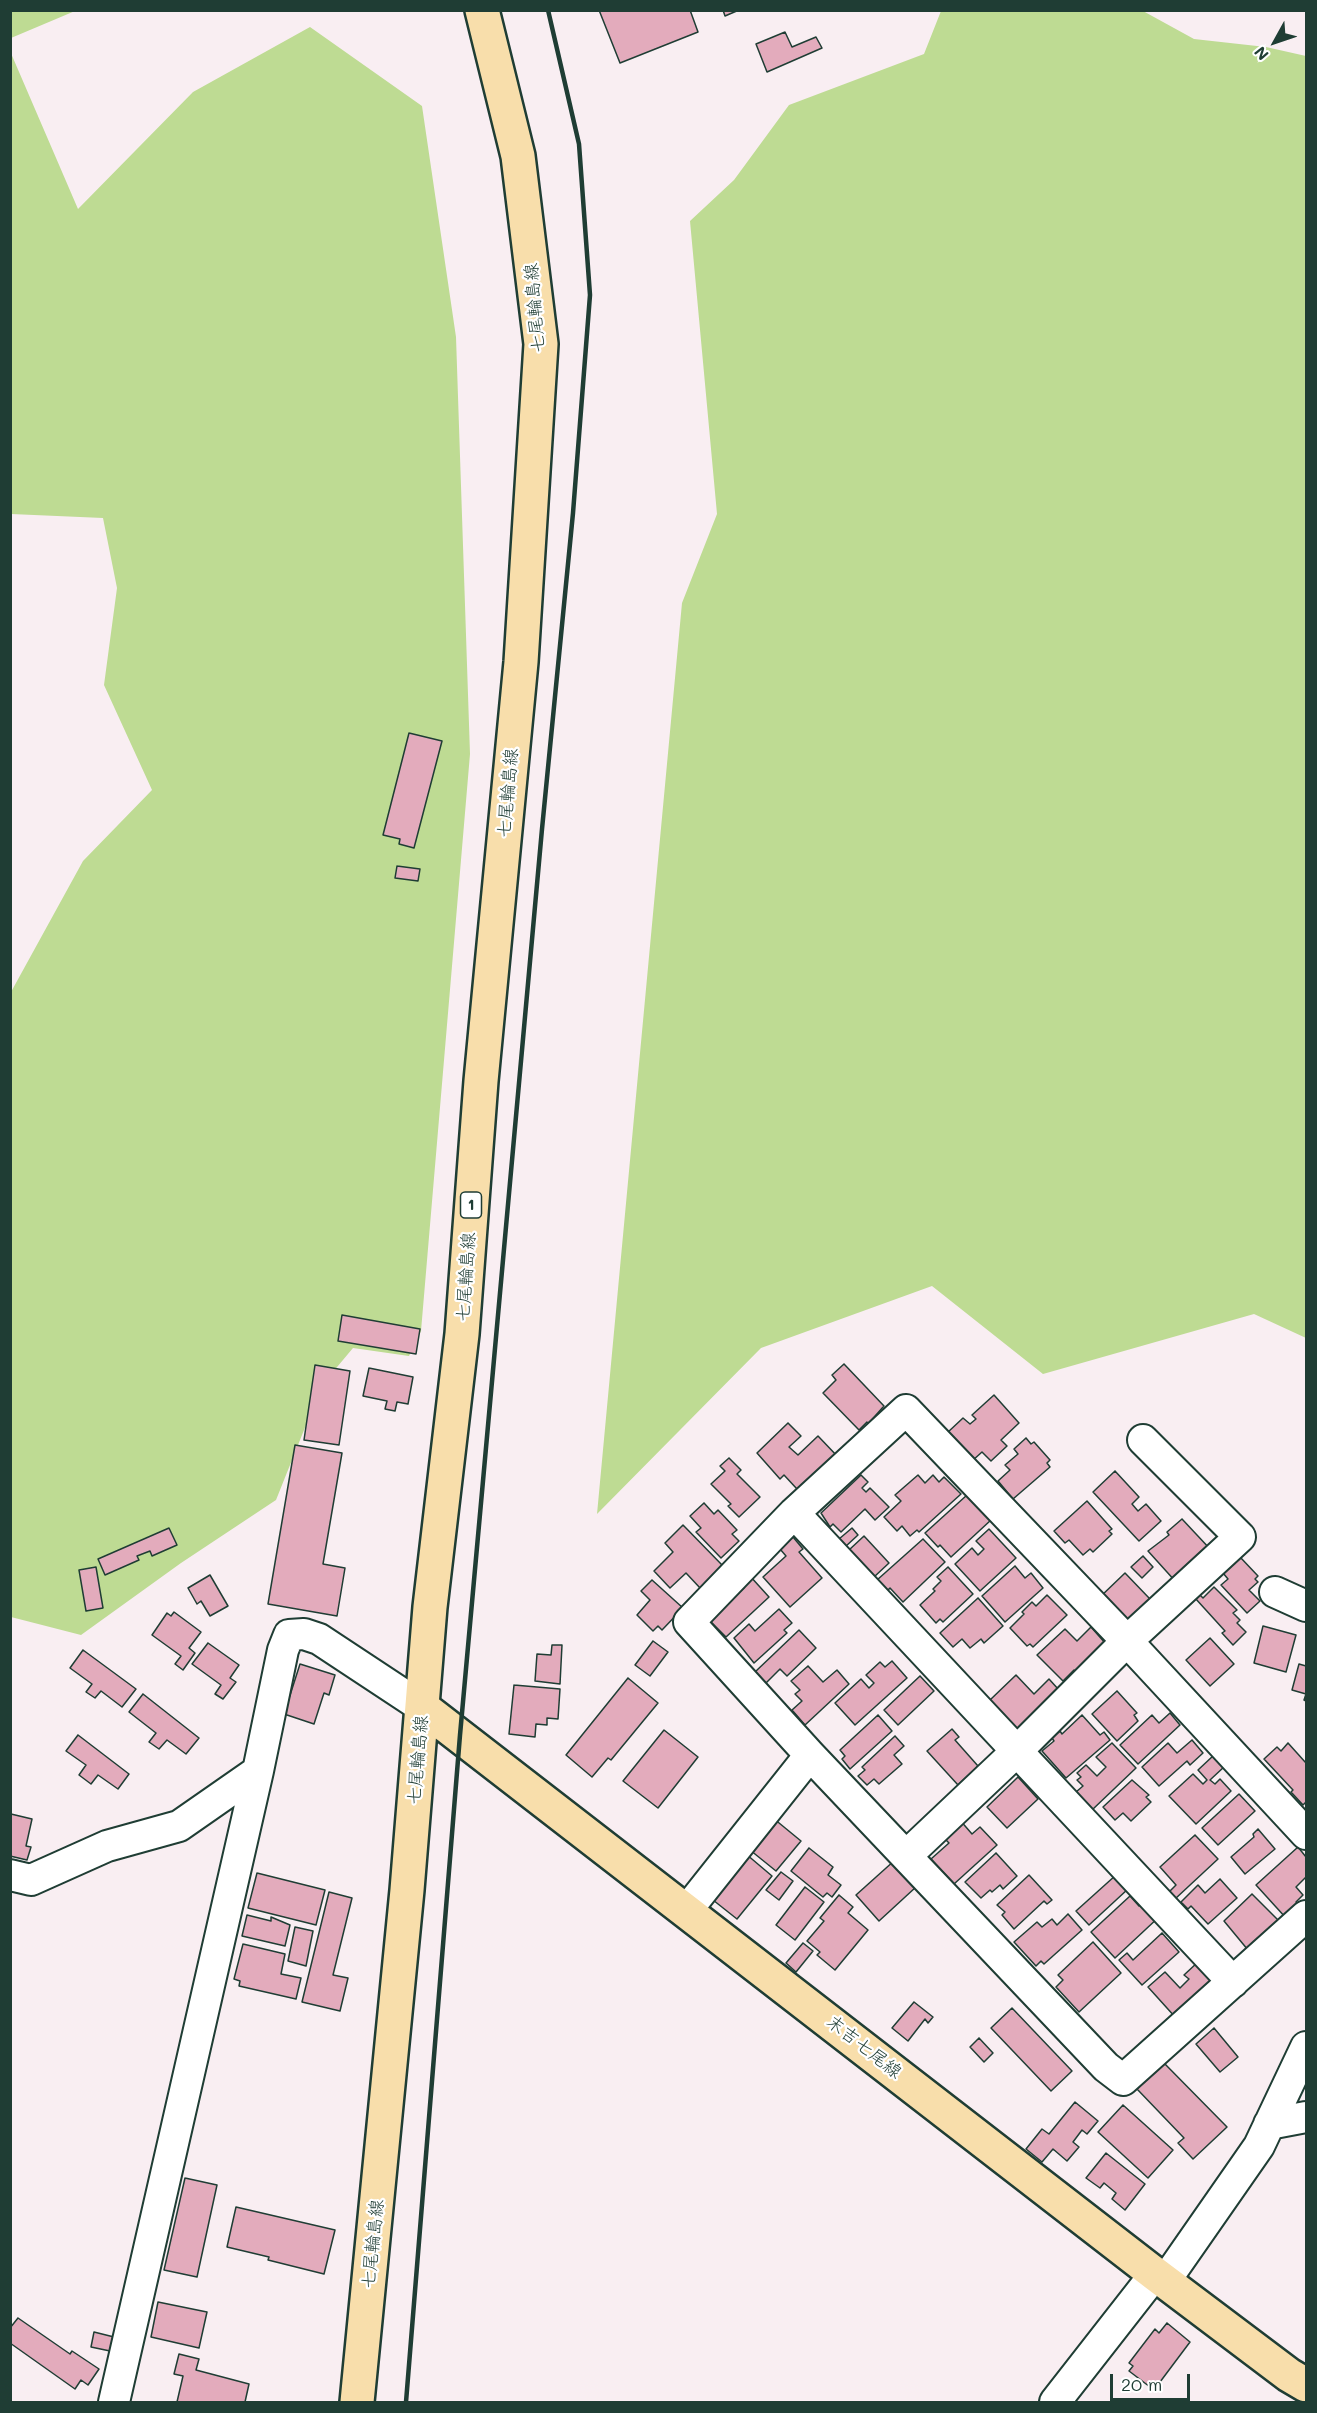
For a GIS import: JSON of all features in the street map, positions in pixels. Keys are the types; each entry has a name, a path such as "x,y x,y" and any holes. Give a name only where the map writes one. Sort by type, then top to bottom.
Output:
{"main road":[{"name":"七尾輪島線","path":"357,2403 407,1890 430,1608 462,1334 481,1081 521,662 541,344 518,156 482,10"},
{"name":"末吉七尾線","path":"422,1707 1160,2277 1289,2375 1306,2385"}],"street":[{"path":"1306,1834 1127,1641 906,1410 794,1514 689,1622 810,1755 1107,2067 1123,2080 1306,1916"},
{"path":"906,1856 1017,1751 1127,1641 1240,1537 1143,1440"},
{"path":"794,1514 1233,1982"},
{"path":"1275,1592 1306,1606"},
{"path":"114,2403 258,1771 282,1650 289,1635 304,1634 320,1639 422,1707"},
{"path":"687,1910 810,1755"},
{"path":"10,1875 31,1880 107,1846 179,1826 258,1771"},
{"path":"1055,2403 1160,2277 1259,2146 1306,2047"},
{"path":"1269,2124 1306,2117"}],"green space":[{"path":"11,10 75,10 75,11 11,38"},
{"path":"941,11 1143,11 1194,39 1266,47 1306,56 1306,1338 1254,1314 1043,1374 932,1286 761,1348 597,1514 682,603 717,514 690,221 734,180 789,105 924,54"},
{"path":"310,27 422,106 456,337 470,754 421,1331 409,1356 353,1348 322,1385 276,1500 181,1563 81,1635 11,1617 11,992 83,861 152,790 104,685 117,588 103,518 11,514 10,51 78,209 193,92"}],"building":[{"path":"599,10 690,10 698,32 620,63"},
{"path":"723,10 739,10 725,16"},
{"path":"785,32 792,47 816,37 822,48 767,72 756,44"},
{"path":"409,733 442,741 414,848 399,844 400,839 383,835"},
{"path":"397,866 420,869 418,881 395,878"},
{"path":"342,1315 420,1329 416,1354 338,1341"},
{"path":"844,1364 884,1406 868,1424 867,1422 859,1430 823,1393 836,1380 832,1375"},
{"path":"315,1365 350,1371 339,1445 304,1440"},
{"path":"369,1368 413,1377 408,1404 397,1402 395,1411 385,1409 387,1401 363,1396"},
{"path":"994,1395 1019,1423 1001,1440 1007,1446 991,1461 982,1452 972,1461 947,1433 963,1418 970,1424 976,1419 972,1415"},
{"path":"788,1423 801,1436 789,1447 798,1455 818,1436 839,1458 810,1486 805,1482 797,1489 784,1475 780,1479 757,1453"},
{"path":"1026,1438 1031,1444 1034,1442 1050,1460 1047,1463 1050,1467 1013,1499 998,1481 1010,1470 1005,1465 1018,1454 1014,1449"},
{"path":"295,1445 342,1453 323,1564 345,1568 337,1616 268,1604"},
{"path":"729,1458 741,1470 737,1474 760,1497 739,1517 728,1506 731,1504 711,1484 725,1471 720,1466"},
{"path":"1115,1471 1139,1497 1132,1504 1138,1511 1146,1504 1161,1521 1139,1541 1093,1492"},
{"path":"861,1475 868,1482 862,1488 866,1492 870,1488 889,1507 875,1520 865,1509 841,1532 833,1524 830,1527 821,1513"},
{"path":"918,1475 925,1483 933,1475 939,1482 944,1477 961,1494 919,1532 917,1530 910,1536 902,1526 897,1531 884,1517 901,1501 895,1495"},
{"path":"967,1495 991,1520 951,1557 925,1533"},
{"path":"1087,1501 1112,1529 1109,1531 1112,1534 1093,1552 1090,1549 1083,1555 1069,1540 1065,1543 1054,1531"},
{"path":"704,1503 714,1514 718,1510 737,1530 732,1534 739,1541 721,1558 696,1532 701,1528 690,1516"},
{"path":"1182,1519 1211,1550 1176,1582 1148,1551 1169,1535 1167,1532"},
{"path":"683,1525 724,1567 701,1589 686,1573 670,1588 654,1571 673,1552 665,1543"},
{"path":"169,1528 177,1545 152,1556 150,1551 137,1556 139,1560 105,1575 98,1559"},
{"path":"852,1528 858,1535 845,1547 839,1539"},
{"path":"989,1529 1016,1558 980,1591 955,1564 972,1548 978,1555 984,1549 976,1541"},
{"path":"864,1536 889,1563 874,1577 849,1550"},
{"path":"793,1537 803,1549 799,1552 822,1578 790,1607 763,1577 786,1556 780,1549"},
{"path":"923,1539 945,1562 903,1602 890,1588 887,1591 877,1580"},
{"path":"1143,1556 1153,1567 1142,1578 1131,1567"},
{"path":"1240,1557 1258,1576 1255,1579 1258,1582 1249,1590 1260,1601 1247,1613 1221,1585 1228,1579 1223,1573"},
{"path":"1015,1566 1025,1578 1031,1573 1043,1588 1005,1622 982,1596"},
{"path":"96,1567 103,1608 86,1611 79,1570"},
{"path":"948,1567 973,1594 943,1622 940,1619 936,1623 920,1605 935,1591 933,1589 941,1581 937,1577"},
{"path":"1125,1573 1150,1599 1124,1624 1099,1598"},
{"path":"210,1575 228,1606 210,1616 201,1601 197,1604 188,1588"},
{"path":"750,1576 769,1597 726,1637 709,1620 744,1588 741,1585"},
{"path":"652,1580 683,1608 662,1630 658,1626 653,1631 637,1615 650,1600 641,1591"},
{"path":"1214,1587 1237,1610 1233,1613 1240,1620 1237,1623 1246,1632 1233,1645 1222,1633 1225,1631 1195,1598 1199,1594 1203,1598"},
{"path":"1047,1595 1067,1615 1033,1647 1030,1644 1027,1646 1010,1628 1032,1602 1036,1606"},
{"path":"978,1598 1003,1626 984,1643 981,1639 970,1648 962,1639 953,1647 940,1633"},
{"path":"779,1609 792,1623 784,1630 787,1633 754,1663 734,1638 749,1624 755,1631"},
{"path":"174,1612 201,1632 189,1648 195,1653 183,1670 175,1664 181,1656 152,1635 167,1613 171,1616"},
{"path":"1263,1626 1296,1635 1286,1672 1254,1663"},
{"path":"1091,1627 1106,1644 1063,1681 1037,1655 1065,1629 1077,1641"},
{"path":"799,1630 816,1648 787,1676 780,1669 766,1683 755,1672"},
{"path":"1210,1638 1234,1664 1210,1686 1186,1660"},
{"path":"653,1641 668,1652 650,1676 635,1665"},
{"path":"208,1643 239,1665 230,1678 236,1682 223,1699 215,1694 221,1685 192,1664"},
{"path":"552,1645 562,1645 560,1684 535,1681 537,1654 551,1655"},
{"path":"83,1650 136,1689 122,1707 101,1691 95,1698 86,1692 92,1684 70,1668"},
{"path":"892,1661 907,1678 855,1725 835,1703 861,1679 869,1688 874,1683 866,1675 880,1662 885,1667"},
{"path":"300,1664 335,1675 329,1695 324,1693 314,1724 284,1714"},
{"path":"1299,1664 1306,1666 1306,1694 1292,1690"},
{"path":"808,1666 823,1682 837,1670 849,1684 805,1725 792,1710 802,1701 795,1694 800,1690 791,1681"},
{"path":"1016,1675 1034,1694 1049,1679 1059,1690 1018,1730 990,1700"},
{"path":"920,1676 934,1691 898,1725 884,1710"},
{"path":"628,1678 658,1703 611,1760 608,1758 592,1777 566,1755"},
{"path":"514,1685 560,1689 558,1719 547,1718 547,1725 536,1724 535,1737 509,1734"},
{"path":"1117,1691 1137,1713 1134,1715 1138,1721 1117,1741 1092,1714"},
{"path":"143,1694 199,1738 186,1754 167,1740 159,1749 149,1742 156,1733 129,1712"},
{"path":"1170,1713 1180,1725 1138,1764 1120,1745 1152,1715 1159,1723"},
{"path":"878,1715 892,1731 850,1769 842,1759 845,1756 840,1750"},
{"path":"1082,1715 1100,1735 1104,1732 1110,1740 1066,1778 1042,1751 1054,1741 1052,1738 1060,1731 1062,1734"},
{"path":"952,1729 959,1737 955,1740 978,1766 958,1785 927,1751"},
{"path":"664,1730 698,1757 658,1808 623,1781"},
{"path":"78,1735 129,1774 118,1789 98,1775 91,1784 79,1775 86,1765 66,1751"},
{"path":"895,1736 904,1746 894,1755 902,1764 879,1784 874,1779 867,1785 858,1776 865,1770 862,1767"},
{"path":"1192,1740 1203,1753 1190,1765 1187,1761 1159,1786 1142,1767 1168,1743 1177,1753"},
{"path":"1112,1743 1136,1768 1092,1810 1076,1792 1083,1786 1077,1780 1081,1777 1077,1773 1086,1765 1097,1776 1106,1767 1096,1757"},
{"path":"1288,1743 1306,1763 1306,1802 1303,1805 1291,1792 1293,1790 1264,1759 1277,1747 1281,1751"},
{"path":"1214,1755 1225,1766 1210,1780 1215,1784 1220,1779 1231,1791 1196,1824 1169,1796 1193,1774 1203,1784 1207,1780 1198,1770"},
{"path":"1018,1777 1038,1799 1007,1828 987,1807"},
{"path":"1132,1780 1149,1795 1146,1797 1151,1802 1131,1821 1123,1813 1115,1820 1103,1807"},
{"path":"1239,1794 1255,1811 1218,1845 1202,1828"},
{"path":"11,1814 32,1819 26,1846 31,1847 27,1860 10,1856"},
{"path":"773,1818 801,1841 776,1871 750,1850"},
{"path":"959,1819 972,1834 980,1827 997,1845 954,1884 931,1859 949,1843 941,1835"},
{"path":"1258,1829 1275,1849 1245,1874 1231,1857 1254,1837 1253,1834"},
{"path":"1195,1835 1218,1859 1175,1899 1168,1893 1176,1885 1160,1867"},
{"path":"1298,1847 1306,1857 1306,1877 1296,1887 1303,1895 1296,1902 1299,1906 1286,1918 1256,1885"},
{"path":"809,1848 833,1867 828,1875 841,1885 832,1897 827,1893 823,1897 791,1871"},
{"path":"996,1853 1017,1876 1003,1889 1000,1885 981,1898 965,1882"},
{"path":"746,1854 772,1876 737,1919 713,1900"},
{"path":"895,1860 916,1887 879,1921 856,1895"},
{"path":"781,1872 793,1881 779,1900 766,1890"},
{"path":"257,1873 325,1890 316,1925 248,1908"},
{"path":"1029,1875 1052,1900 1047,1904 1044,1901 1014,1929 1002,1915 1005,1912 997,1905"},
{"path":"1116,1875 1128,1889 1089,1925 1076,1911"},
{"path":"1220,1879 1237,1898 1208,1924 1191,1906 1188,1909 1181,1902 1198,1885 1205,1893"},
{"path":"805,1887 824,1902 795,1940 776,1925"},
{"path":"329,1892 352,1898 333,1975 348,1978 340,2011 302,2002"},
{"path":"1252,1894 1279,1921 1248,1950 1224,1921"},
{"path":"839,1895 853,1907 848,1913 868,1930 835,1970 817,1955 820,1952 807,1941 824,1921 820,1918"},
{"path":"1130,1896 1139,1906 1145,1901 1160,1916 1115,1958 1091,1932"},
{"path":"1068,1914 1082,1930 1044,1964 1041,1961 1036,1966 1014,1942 1037,1922 1042,1927 1052,1919 1057,1925"},
{"path":"247,1915 271,1921 271,1917 290,1925 285,1946 242,1936"},
{"path":"295,1927 313,1931 306,1966 288,1961"},
{"path":"1162,1933 1179,1952 1142,1985 1119,1960 1127,1953 1133,1960"},
{"path":"1093,1942 1121,1973 1079,2012 1056,1987 1063,1980 1058,1975"},
{"path":"803,1943 813,1951 796,1972 786,1963"},
{"path":"243,1944 285,1954 281,1974 301,1978 296,1999 239,1986 240,1981 234,1979"},
{"path":"1198,1962 1216,1981 1176,2018 1148,1987 1165,1972 1180,1988 1189,1979 1184,1975"},
{"path":"914,2002 933,2017 928,2023 925,2019 908,2041 892,2028"},
{"path":"1012,2008 1072,2071 1051,2091 991,2028"},
{"path":"1214,2028 1238,2057 1220,2072 1196,2044"},
{"path":"979,2038 993,2053 984,2062 970,2047"},
{"path":"1164,2063 1227,2127 1193,2159 1178,2143 1184,2138 1137,2089"},
{"path":"1075,2102 1098,2121 1087,2134 1082,2130 1073,2142 1079,2147 1067,2161 1053,2149 1042,2162 1026,2149 1042,2129 1049,2134"},
{"path":"1123,2105 1173,2150 1148,2178 1098,2132"},
{"path":"1106,2153 1145,2184 1125,2210 1112,2199 1116,2193 1104,2183 1100,2188 1086,2178"},
{"path":"185,2178 217,2185 197,2277 164,2270"},
{"path":"236,2207 335,2230 324,2274 227,2247"},
{"path":"158,2302 207,2312 199,2348 151,2337"},
{"path":"18,2318 70,2354 72,2351 99,2369 88,2385 81,2380 75,2389 10,2343 10,2328"},
{"path":"1167,2323 1190,2342 1154,2390 1129,2371 1133,2366 1129,2363 1155,2329 1159,2333"},
{"path":"94,2332 114,2337 110,2351 91,2347"},
{"path":"179,2354 199,2359 196,2370 249,2384 245,2402 177,2402 183,2376 174,2374"}],"railway":[{"path":"406,2402 460,1735 573,513 590,295 579,144 548,10"}]}
